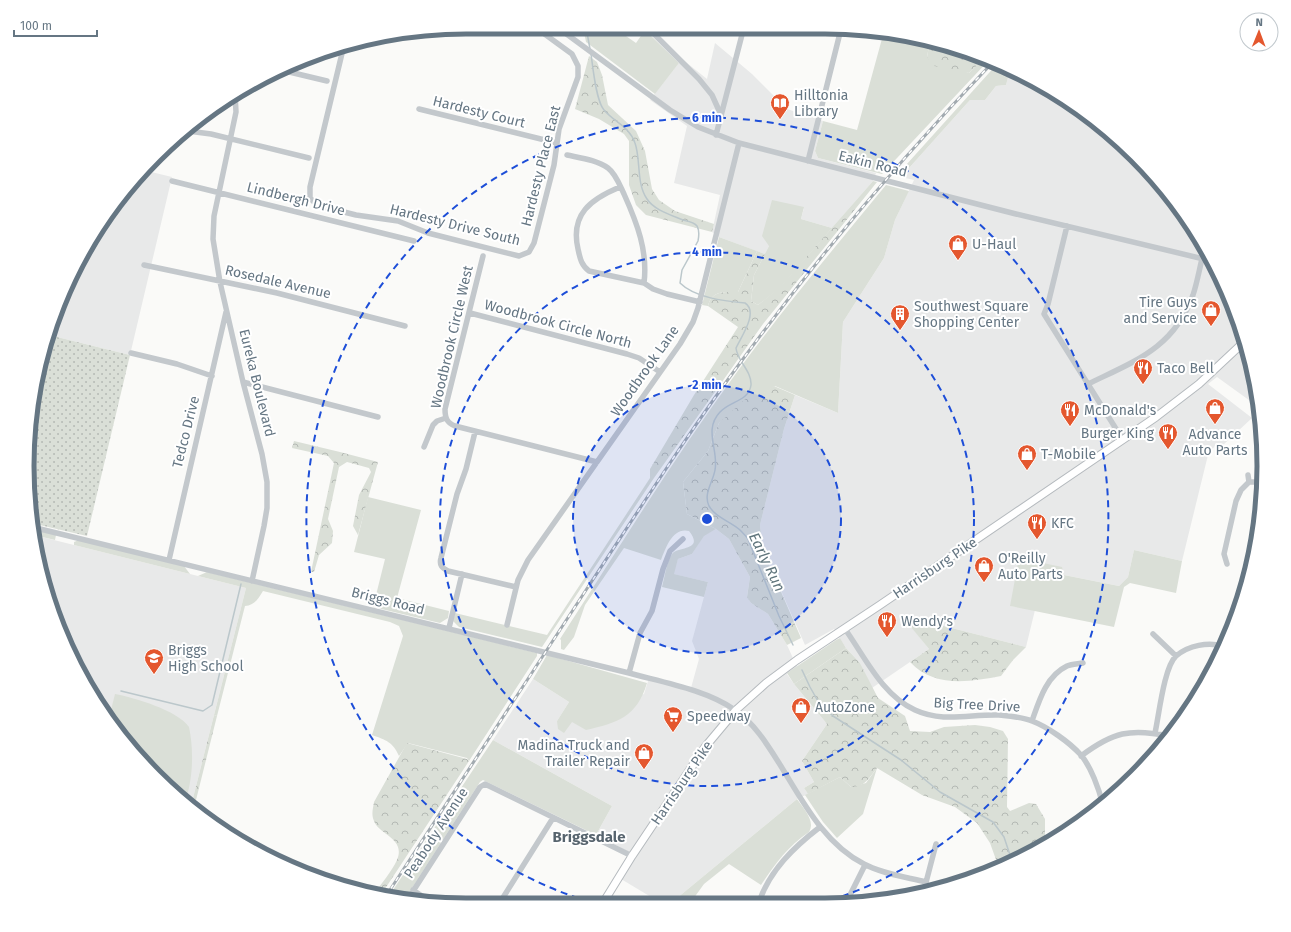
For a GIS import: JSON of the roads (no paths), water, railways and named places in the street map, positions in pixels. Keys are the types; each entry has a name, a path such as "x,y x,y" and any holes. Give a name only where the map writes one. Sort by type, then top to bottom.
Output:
{"main road":[{"name":"Harrisburg Pike","path":"606,898 704,747 736,710 785,669 1123,440 1195,388 1240,347"}],"street":[{"name":"Hardesty Place East","path":"526,254 531,250 534,242 553,173 559,129 578,77 578,66 575,59 567,50 545,34"},
{"name":"Eakin Road","path":"567,34 670,110 698,127 716,135 739,143 808,161 1202,259"},
{"path":"654,34 699,79 712,95 721,115"},
{"path":"716,135 742,34"},
{"path":"808,161 840,35"},
{"name":"Hardesty Drive South","path":"342,52 310,187 310,198 320,206 356,215 398,221 428,233 520,256 526,254"},
{"path":"290,72 327,81"},
{"name":"Eureka Boulevard","path":"236,101 236,112 213,228 220,282 243,382 262,454 267,482 266,514 252,580"},
{"name":"Hardesty Court","path":"419,109 557,144"},
{"path":"193,132 211,134 310,158"},
{"name":"Woodbrook Lane","path":"507,625 516,587 522,570 528,560 694,322 739,143"},
{"path":"567,155 602,164 612,172 633,214 641,235 645,252 644,282"},
{"name":"Lindbergh Drive","path":"172,181 414,241"},
{"path":"620,187 595,199 585,210 578,222 576,233 582,265 589,271 644,282 667,294 701,297"},
{"path":"1067,226 1044,314 1123,440"},
{"name":"Woodbrook Circle West","path":"483,256 445,409 446,418 449,423 455,426 475,432 597,462"},
{"path":"1088,384 1145,356 1172,333 1181,320 1193,295 1202,259"},
{"name":"Rosedale Avenue","path":"144,265 292,297 405,326"},
{"name":"Tedco Drive","path":"169,560 227,310"},
{"name":"Woodbrook Circle North","path":"470,313 628,354 639,358 660,372"},
{"path":"131,353 177,364 212,376"},
{"path":"243,382 378,417"},
{"path":"424,448 433,425 437,421 446,418"},
{"path":"475,432 466,469 457,494 440,562 444,569 516,587"},
{"path":"1248,475 1252,481"},
{"path":"1228,564 1224,554 1236,501 1241,490 1252,481 1256,481"},
{"name":"Briggs Road","path":"39,529 629,673 694,691 723,702 736,710 746,719 767,744 820,827 843,851 865,865 891,874 926,882"},
{"path":"629,673 640,633 652,611 663,569 670,552 683,540"},
{"path":"449,628 462,574"},
{"name":"Big Tree Drive","path":"845,629 883,685 898,699 915,710 927,715 946,718 999,715 1032,721 1059,736 1081,756 1098,786 1101,798"},
{"path":"1153,634 1176,656"},
{"path":"1155,733 1166,676 1176,656 1197,645 1217,645"},
{"path":"1032,721 1042,693 1047,684 1061,670 1068,666 1083,663"},
{"path":"1081,756 1098,744 1115,735 1135,732 1163,735"},
{"name":"Peabody Avenue","path":"411,894 482,785 487,785 553,818"},
{"path":"503,898 553,818 632,856"},
{"path":"761,898 767,883 793,849 820,827"},
{"path":"925,886 936,844"},
{"path":"849,897 865,865"},
{"path":"413,890 421,895"}],"waterway":[{"name":"Early Run","path":"587,34 590,49"},
{"name":"Early Run","path":"591,54 595,84 601,106 633,137 637,150 641,186 647,199 658,209 692,223 698,228 698,241 682,270 680,283 686,288 702,295 720,300 745,303 749,307 750,318 748,325 736,348 737,353 751,380 750,390 743,398 724,408 715,419 712,433 716,463 708,492 707,502 715,514 736,527 748,539 779,616 793,645"},
{"path":"121,691 203,711 212,705 241,584"},
{"name":"Early Run","path":"802,670 819,703 833,716 901,760 940,792 993,822 1004,837 1010,856"}],"railway":[{"path":"389,891 683,443 723,387 772,320 833,243 895,169 989,67"}],"place":[{"name":"Hilltonia Library","path":"780,120"},
{"name":"U-Haul","path":"958,261"},
{"name":"Tire Guys and Service","path":"1211,327"},
{"name":"Southwest Square Shopping Center","path":"900,331"},
{"name":"Taco Bell","path":"1143,385"},
{"name":"Advance Auto Parts","path":"1215,425"},
{"name":"McDonald's","path":"1070,427"},
{"name":"Burger King","path":"1168,450"},
{"name":"T-Mobile","path":"1027,471"},
{"name":"KFC","path":"1037,540"},
{"name":"O'Reilly Auto Parts","path":"984,583"},
{"name":"Wendy's","path":"887,638"},
{"name":"Briggs High School","path":"154,675"},
{"name":"AutoZone","path":"801,724"},
{"name":"Speedway","path":"673,733"},
{"name":"Madina Truck and Trailer Repair","path":"644,770"}],"district":[{"name":"Briggsdale","path":"589,837"}]}
